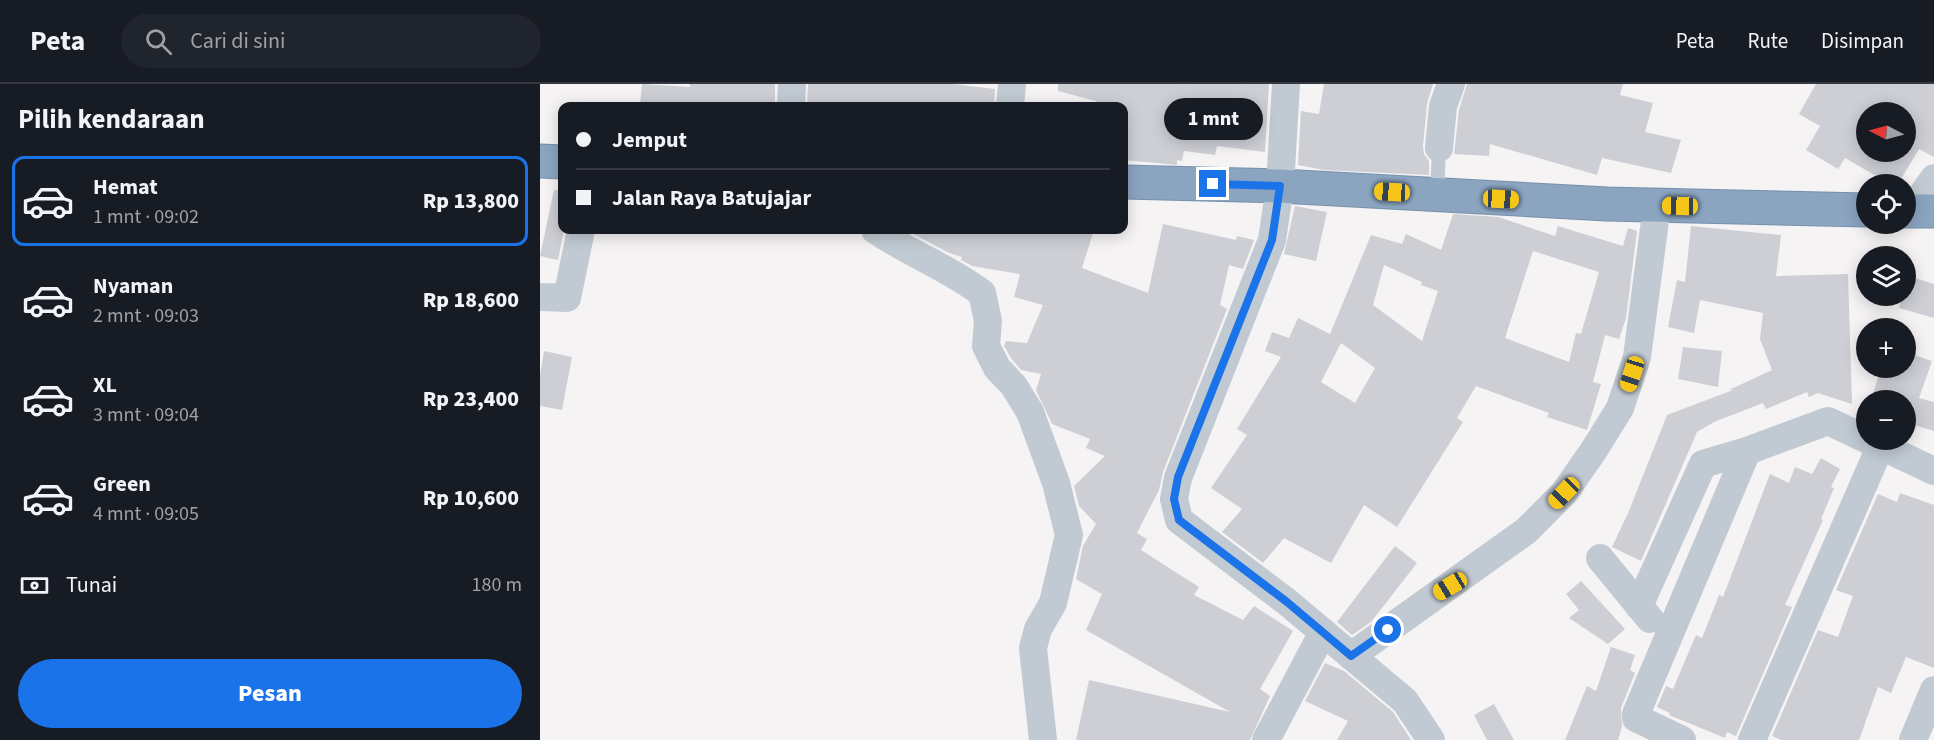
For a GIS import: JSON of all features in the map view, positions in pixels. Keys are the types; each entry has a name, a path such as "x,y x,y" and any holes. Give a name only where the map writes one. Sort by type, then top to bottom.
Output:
{"highway":[{"path":"540,161 558,162"},
{"path":"1128,182 1280,186 1657,206 1856,210"}],"street":[{"path":"790,102 792,84"},
{"path":"1010,102 1012,84"},
{"path":"1286,84 1280,186 1272,240 1178,477 1175,510 1179,520 1323,632 1405,701 1431,740"},
{"path":"1439,148 1443,106 1451,84"},
{"path":"1917,211 1934,178"},
{"path":"1351,656 1526,531 1564,493 1594,450 1620,408 1637,357 1657,206"},
{"path":"542,297 567,298 580,234"},
{"path":"882,234 982,293 987,321 986,346 997,368 1014,386 1030,412 1056,483 1069,537 1053,603 1038,629 1034,648 1043,740"},
{"path":"1639,606 1700,467 1828,421 1856,435"},
{"path":"1752,740 1879,450"},
{"path":"1887,450 1934,471"},
{"path":"1682,740 1636,716 1747,451"},
{"path":"1600,558 1667,638"},
{"path":"1266,740 1323,632"},
{"path":"1913,740 1934,690"}],"lane":[{"path":"1437,195 1439,148"}],"building":[{"path":"642,84 690,87 690,84 775,84 775,102 640,102"},
{"path":"808,84 953,84 995,89 994,102 807,102"},
{"path":"1058,84 1269,84 1265,152 1217,146 1215,155 1184,151 1182,161 1177,160 1177,165 1128,160 1128,102 1096,102 1058,91"},
{"path":"1324,84 1433,84 1427,104 1423,146 1424,154 1429,161 1429,175 1324,170 1298,165 1301,111 1319,114"},
{"path":"1467,84 1623,84 1620,95 1653,103 1645,132 1681,140 1671,173 1602,158 1597,175 1490,144 1489,156 1454,154 1459,110"},
{"path":"1816,84 1934,84 1934,157 1919,149 1916,154 1916,102 1856,102 1856,162 1911,162 1904,174 1873,174 1845,158 1838,169 1806,150 1820,126 1799,114"},
{"path":"554,190 558,190 558,234 563,234 558,260 540,256"},
{"path":"1295,206 1327,212 1316,261 1284,254"},
{"path":"1453,214 1498,217 1555,236 1558,226 1623,246 1628,228 1637,231 1626,318 1619,339 1605,335 1593,382 1601,384 1587,430 1547,417 1549,413 1476,386 1457,418 1463,422 1397,527 1364,505 1331,563 1284,538 1263,563 1222,532 1242,509 1211,488 1247,435 1237,429 1281,357 1265,351 1272,332 1289,338 1298,318 1330,334 1371,235 1402,244 1406,234 1441,250","holes":["1533,251 1599,272 1581,334 1576,333 1569,362 1505,338","1384,265 1422,282 1421,285 1438,291 1422,341 1373,305","1341,343 1375,368 1355,403 1321,382"]},
{"path":"1163,224 1236,240 1237,236 1254,240 1243,269 1229,265 1220,305 1227,309 1163,472 1159,490 1137,533 1147,539 1141,550 1199,587 1194,595 1243,620 1254,606 1293,631 1260,689 1270,696 1250,740 1076,740 1089,680 1230,712 1086,630 1102,594 1076,579 1083,546 1096,524 1079,506 1074,486 1105,456 1086,448 1090,439 1052,424 1036,390 1041,374 1021,370 1004,346 1006,341 1027,343 1043,305 1014,297 1020,274 972,266 961,260 962,257 949,253 913,234 1093,234 1082,268 1148,293"},
{"path":"1691,226 1781,235 1776,276 1848,274 1852,404 1818,393 1809,397 1807,392 1766,409 1763,403 1714,422 1697,432 1641,561 1612,547 1629,511 1667,415 1733,390 1729,390 1772,370 1760,339 1763,313 1700,300 1694,333 1668,327 1677,280 1685,282"},
{"path":"1916,278 1934,284 1934,318 1899,308 1900,306 1916,306"},
{"path":"1683,347 1722,351 1718,387 1678,379"},
{"path":"544,351 572,357 562,410 540,406 540,375"},
{"path":"1916,356 1932,361 1919,398 1934,402 1934,431 1916,425 1916,390 1874,390 1878,378 1916,378"},
{"path":"1821,458 1840,469 1831,487 1834,488 1821,519 1823,520 1785,605 1792,607 1736,736 1727,732 1725,738 1669,715 1670,713 1657,707 1666,686 1673,689 1696,635 1702,638 1719,595 1723,597 1770,474 1789,483 1795,467 1812,474"},
{"path":"1900,493 1934,505 1934,668 1906,657 1891,693 1878,687 1859,740 1781,740 1772,736 1818,630 1838,637 1853,596 1836,590 1878,494 1897,502"},
{"path":"1395,546 1417,563 1371,622 1352,635 1337,622"},
{"path":"1581,581 1625,629 1608,644 1569,618 1579,610 1566,594"},
{"path":"1611,647 1635,655 1630,670 1635,673 1621,708 1622,727 1618,740 1565,740 1587,686 1596,691"},
{"path":"1325,663 1344,671 1393,712 1411,740 1337,740 1348,721 1305,701"},
{"path":"1494,704 1514,740 1487,740 1474,715"}],"route":[{"path":"1213,184 1280,186 1272,240 1178,477 1175,487 1175,510 1179,520 1287,602 1351,656 1388,630"}]}
